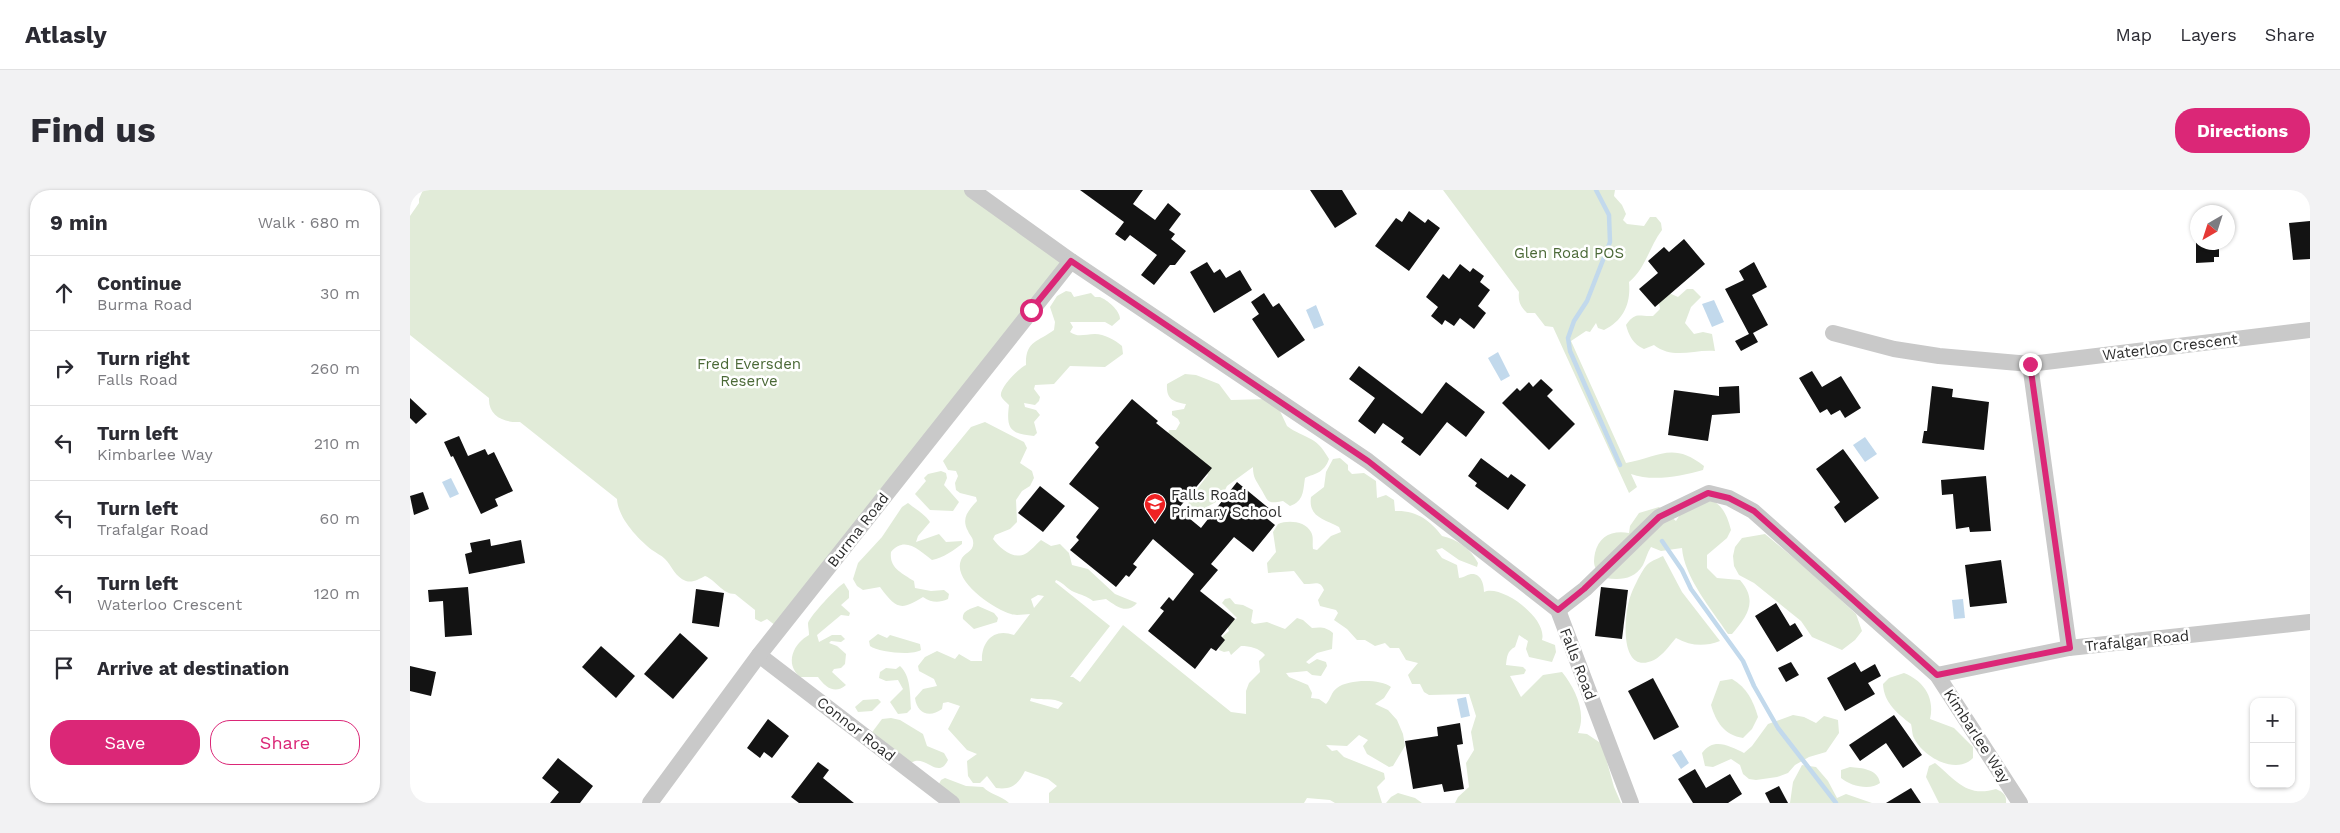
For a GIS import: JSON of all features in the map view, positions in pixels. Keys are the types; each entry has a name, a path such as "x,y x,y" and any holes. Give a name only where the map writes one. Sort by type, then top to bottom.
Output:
{"street":[{"name":"Falls Road","path":"972,190 1071,261 1368,461 1558,610 1631,803"},
{"name":"Burma Road","path":"650,803 759,655 1071,261"},
{"name":"Waterloo Crescent","path":"1833,333 1912,352 2030,364 2310,330"},
{"path":"2030,364 2070,648"},
{"name":"Kimbarlee Way","path":"1558,610 1584,589 1659,517 1708,493 1729,498 1754,511 1937,675 2020,803"},
{"name":"Trafalgar Road","path":"1937,675 2070,648 2310,622"},
{"name":"Connor Road","path":"759,655 952,803"}],"green space":[{"name":"Fred Eversden Reserve","path":"423,190 972,190 1071,261 780,629 767,619 761,622 755,619 755,610 735,594 726,592 709,578 705,576 696,580 686,581 679,577 662,556 652,550 635,534 625,521 617,499 520,422 503,420 494,414 489,404 489,398 410,335 410,216 419,203"},
{"name":"Glen Road POS","path":"1443,190 1615,190 1614,196 1622,205 1626,214 1623,220 1627,224 1644,226 1650,217 1656,217 1661,223 1662,230 1640,270 1629,282 1629,297 1621,316 1604,330 1598,328 1596,323 1590,332 1586,331 1571,341 1626,463 1674,452 1693,458 1704,466 1703,470 1658,478 1631,474 1637,487 1629,493 1553,327 1545,326 1535,313 1527,313 1519,301 1519,292"},
{"path":"1687,289 1693,289 1701,297 1691,307 1685,323 1694,334 1703,332 1712,334 1715,351 1676,353 1654,345 1644,349 1637,345 1627,329 1626,325 1629,321 1635,316 1653,316 1660,309 1659,303 1669,293 1678,297"},
{"path":"1066,291 1071,292 1074,297 1091,293 1095,297 1106,300 1116,309 1120,319 1112,326 1105,322 1070,322 1073,327 1070,332 1079,335 1098,334 1106,336 1122,346 1123,354 1105,367 1070,366 1054,384 1035,385 1034,389 1040,397 1039,401 1035,405 1024,403 1025,407 1036,410 1040,415 1034,422 1037,433 1034,436 1020,434 1011,429 1009,425 1009,405 1001,396 1001,392 1010,379 1026,365 1026,357 1030,347 1054,330 1055,322 1050,307 1057,296"},
{"path":"1185,374 1196,375 1219,384 1231,400 1268,399 1279,409 1287,426 1319,445 1329,459 1327,464 1322,470 1305,478 1302,495 1295,504 1290,506 1283,501 1268,501 1255,479 1253,467 1227,486 1221,498 1216,502 1203,509 1191,509 1188,505 1190,498 1208,475 1203,466 1167,438 1169,430 1176,430 1180,423 1172,415 1172,411 1184,409 1186,404 1171,399 1167,384"},
{"path":"985,422 1024,442 1027,448 1020,463 1032,471 1034,478 1030,486 1022,491 1016,500 1017,522 1010,529 995,535 993,539 1007,552 1016,555 1027,553 1041,540 1051,546 1060,544 1069,553 1072,565 1088,569 1115,594 1137,603 1133,607 1125,609 1106,599 1093,601 1072,591 1056,580 1055,582 1110,626 1070,677 1080,682 1123,625 1231,712 1246,714 1246,691 1249,683 1260,672 1259,661 1265,655 1257,649 1248,646 1241,646 1231,655 1229,651 1219,650 1223,636 1229,631 1227,626 1237,618 1222,603 1225,599 1230,598 1235,604 1243,605 1253,610 1251,622 1254,624 1267,622 1285,629 1297,618 1303,620 1312,628 1326,629 1333,633 1332,649 1317,653 1306,662 1309,664 1317,659 1326,662 1327,666 1321,676 1312,675 1307,671 1286,673 1289,677 1308,685 1312,693 1311,698 1319,699 1326,704 1335,690 1349,683 1372,681 1391,687 1384,698 1375,704 1388,710 1397,720 1403,734 1405,746 1393,766 1389,767 1367,754 1363,746 1368,740 1359,735 1347,746 1326,745 1332,751 1337,750 1344,757 1384,773 1385,779 1377,787 1382,803 1335,803 1330,800 1307,798 1304,803 1049,803 1049,793 1057,786 1048,779 1025,771 1017,783 1007,788 996,788 987,776 980,783 973,783 968,776 967,761 977,754 967,750 948,729 960,706 948,702 943,703 942,709 937,712 929,714 921,711 915,698 923,689 937,686 934,679 919,671 918,666 925,657 937,651 955,659 959,654 971,661 982,661 984,648 990,638 1000,633 1014,635 1030,614 1011,614 985,600 968,585 960,568 962,557 971,550 973,545 965,518 968,511 977,501 976,497 960,493 956,490 955,483 958,476 956,471 948,470 943,461 971,427","holes":["1038,595 1044,596 1034,608 1031,599","1031,698 1055,700 1063,703 1058,709 1030,701"]},
{"path":"1340,458 1348,465 1348,470 1352,474 1364,473 1376,481 1377,498 1386,495 1394,500 1395,511 1410,512 1422,517 1433,525 1442,536 1458,542 1467,549 1478,563 1477,567 1459,560 1442,548 1436,550 1442,558 1457,565 1459,578 1471,574 1477,575 1483,583 1484,592 1501,593 1522,605 1531,613 1542,631 1542,640 1555,645 1556,652 1552,662 1529,657 1526,649 1528,641 1519,635 1515,647 1508,654 1506,665 1523,667 1526,670 1524,674 1510,676 1521,697 1543,675 1562,672 1571,685 1578,701 1581,717 1578,733 1587,734 1602,744 1614,787 1621,803 1455,803 1458,797 1469,787 1466,763 1474,750 1471,732 1476,716 1469,694 1429,695 1424,692 1420,684 1412,684 1408,675 1418,663 1406,660 1399,648 1390,648 1385,643 1375,646 1365,640 1357,640 1347,629 1334,620 1338,613 1336,610 1320,606 1318,600 1324,590 1320,585 1316,583 1304,584 1294,571 1268,573 1267,563 1276,552 1273,532 1278,524 1291,522 1308,528 1313,538 1313,549 1317,550 1331,536 1341,532 1339,527 1318,516 1312,509 1311,504 1311,497 1324,487 1326,472 1333,459"},
{"path":"941,471 946,473 947,478 944,485 959,502 953,511 930,510 915,494 926,481 924,478 928,474"},
{"path":"1708,498 1724,511 1731,530 1727,538 1707,555 1707,568 1717,578 1740,580 1749,595 1749,608 1743,620 1732,634 1728,634 1693,582 1682,548 1661,551 1651,547 1639,570 1626,578 1605,578 1594,565 1597,547 1603,538 1617,532 1629,533 1630,526 1639,513 1659,507 1676,521 1681,513"},
{"path":"908,503 930,522 918,536 916,542 939,534 946,542 962,541 962,544 940,558 932,560 912,546 902,545 896,547 891,552 892,562 901,573 914,581 915,588 931,591 944,590 949,594 948,599 939,602 923,597 904,606 899,606 890,600 880,587 863,590 857,586 853,579 858,563 882,537 902,507"},
{"path":"1765,534 1813,574 1856,614 1862,631 1855,640 1842,650 1812,637 1801,621 1754,583 1739,575 1734,566 1733,556 1735,547 1742,538"},
{"path":"1663,556 1682,592 1720,641 1698,645 1676,638 1657,658 1643,663 1635,660 1630,653 1627,643 1627,609 1636,582 1646,566"},
{"path":"844,583 849,591 849,598 841,605 850,613 849,616 841,615 817,635 819,642 832,635 841,635 845,639 841,642 831,641 829,643 837,646 846,654 845,664 841,668 834,669 832,672 846,685 834,690 827,687 818,677 800,677 795,672 792,660 795,648 809,635 808,623 810,619 835,590"},
{"path":"978,606 994,613 998,618 997,622 974,629 963,619 963,616 968,610"},
{"path":"878,634 887,638 890,635 920,644 921,650 903,653 874,648 870,646 869,641"},
{"path":"900,666 908,680 911,709 907,713 898,714 890,702 903,689 898,680 886,681 879,678 880,672 886,668 896,669"},
{"path":"1904,673 1911,676 1926,691 1931,704 1930,719 1954,728 1973,747 1973,758 1966,763 1958,765 1949,764 1931,756 1917,743 1913,736 1911,724 1892,707 1884,691 1883,684 1889,678"},
{"path":"1732,679 1742,686 1749,695 1758,717 1752,729 1743,738 1731,734 1722,727 1715,717 1711,705 1720,681"},
{"path":"878,699 881,702 872,711 858,712 855,707 863,700"},
{"path":"1793,715 1804,717 1816,723 1824,716 1838,720 1839,733 1826,752 1809,757 1795,765 1788,773 1777,777 1756,780 1749,779 1743,774 1740,765 1731,759 1713,767 1705,766 1702,753 1712,745 1722,744 1744,753 1752,746 1768,724"},
{"path":"882,719 900,720 923,734 927,746 944,753 948,760 944,766 936,768 921,761 911,763 870,735"},
{"path":"1935,763 1955,781 1969,789 1986,791 1996,789 2001,791 2005,796 2006,803 1939,803 1926,777 1929,766"},
{"path":"1802,765 1816,767 1828,781 1837,798 1846,794 1872,803 1790,803 1793,782"},
{"path":"1850,767 1873,772 1879,778 1880,783 1866,787 1845,781 1841,778 1841,770"},
{"path":"945,778 966,786 983,787 1009,803 951,803 939,784"},
{"path":"1398,793 1415,798 1422,803 1386,803"}],"water":[{"path":"1714,300 1724,322 1712,327 1702,304"},
{"path":"1316,305 1324,325 1314,329 1306,310"},
{"path":"1498,352 1510,376 1501,381 1488,358"},
{"path":"1865,437 1877,454 1865,462 1853,445"},
{"path":"451,478 459,494 450,498 442,482"},
{"path":"1963,599 1965,618 1954,619 1952,600"},
{"path":"1466,697 1470,716 1461,718 1457,699"},
{"path":"1681,750 1689,763 1681,769 1672,755"}],"building":[{"path":"1080,190 1143,190 1133,204 1155,220 1168,203 1181,214 1169,230 1175,234 1171,239 1186,251 1175,265 1170,265 1154,285 1141,275 1157,255 1130,235 1125,241 1115,234 1124,222"},
{"path":"1310,190 1342,190 1357,214 1335,228"},
{"path":"1409,211 1425,223 1428,219 1440,228 1409,271 1375,246 1396,218 1402,222"},
{"path":"2310,221 2310,259 2293,260 2289,223"},
{"path":"1684,239 1705,264 1655,307 1639,289 1658,273 1648,261 1664,247 1669,252"},
{"path":"2196,250 2219,250 2219,257 2214,257 2214,262 2196,263"},
{"path":"1207,262 1214,273 1220,269 1226,278 1240,270 1252,290 1214,313 1190,272"},
{"path":"1754,262 1767,287 1752,295 1768,325 1753,333 1758,342 1741,351 1735,341 1749,334 1725,289 1744,280 1739,271"},
{"path":"1460,264 1470,272 1473,268 1484,276 1480,282 1490,290 1478,306 1486,313 1474,329 1460,318 1454,326 1445,320 1442,325 1431,316 1438,307 1426,297 1443,274 1449,279"},
{"path":"1264,293 1273,307 1279,303 1305,340 1278,358 1252,319 1259,314 1251,302"},
{"path":"1359,366 1422,414 1446,382 1485,412 1466,437 1447,422 1420,456 1401,442 1404,438 1383,423 1375,434 1358,421 1375,398 1349,379"},
{"path":"1812,371 1822,387 1841,376 1861,408 1845,418 1840,410 1831,415 1827,409 1820,413 1799,378"},
{"path":"1541,379 1553,390 1547,396 1575,424 1549,450 1502,403 1517,388 1520,391 1529,382 1533,387"},
{"path":"1739,386 1740,413 1712,415 1708,441 1668,435 1674,390 1719,396 1719,387"},
{"path":"1932,386 1953,389 1952,397 1989,402 1984,450 1922,443 1924,431 1927,431"},
{"path":"410,398 427,414 416,424 410,418"},
{"path":"1132,399 1158,421 1156,423 1212,468 1178,509 1201,528 1237,482 1271,510 1265,517 1275,525 1253,552 1234,537 1211,564 1218,570 1200,591 1235,619 1221,636 1225,640 1216,651 1211,648 1195,669 1148,631 1164,611 1160,608 1169,597 1173,601 1194,574 1153,539 1133,564 1137,567 1129,577 1126,575 1116,587 1070,550 1079,540 1076,537 1099,508 1069,484 1099,447 1095,443"},
{"path":"459,436 468,456 485,449 488,455 494,452 513,491 495,499 498,506 481,514 453,456 451,457 444,442"},
{"path":"1843,449 1879,498 1845,523 1834,507 1840,502 1816,469"},
{"path":"1481,458 1508,478 1511,474 1526,485 1508,510 1475,486 1477,483 1468,476"},
{"path":"1986,476 1991,531 1970,532 1969,527 1956,529 1953,494 1942,495 1941,480"},
{"path":"1040,486 1065,506 1043,532 1018,513"},
{"path":"423,492 429,509 414,515 410,496"},
{"path":"490,539 491,546 521,540 525,563 469,574 465,554 472,552 470,543"},
{"path":"2001,560 2007,603 1970,607 1965,565"},
{"path":"468,587 472,635 445,637 443,601 429,602 428,590"},
{"path":"1601,587 1628,590 1622,639 1595,636"},
{"path":"696,589 724,593 719,627 692,623"},
{"path":"1776,603 1790,626 1795,623 1803,636 1777,652 1755,616"},
{"path":"680,633 708,658 673,699 644,674"},
{"path":"601,646 635,676 616,698 582,667"},
{"path":"1791,662 1799,675 1786,682 1778,668"},
{"path":"1855,662 1861,672 1875,664 1881,676 1868,683 1875,694 1845,711 1827,678"},
{"path":"410,666 436,672 431,696 410,691"},
{"path":"1653,678 1679,727 1654,740 1628,691"},
{"path":"1894,715 1922,755 1903,768 1886,743 1860,761 1849,745"},
{"path":"768,719 789,736 772,758 764,752 760,758 747,748"},
{"path":"1460,723 1463,744 1457,745 1464,789 1444,792 1442,784 1413,789 1405,741 1438,736 1437,727"},
{"path":"558,758 593,786 580,803 550,803 559,792 542,778"},
{"path":"818,762 829,770 823,778 854,803 799,803 791,797"},
{"path":"1695,769 1706,788 1730,774 1742,794 1728,803 1693,803 1678,779"},
{"path":"1779,786 1788,803 1770,803 1765,793"},
{"path":"1911,788 1921,803 1886,803"}],"waterway":[{"path":"1596,190 1609,215 1610,242 1587,301 1574,321 1568,338 1570,351 1620,465"},
{"path":"1662,541 1682,570 1691,589 1743,661 1754,686 1778,728 1836,803"}],"place":[{"name":"Falls Road Primary School","path":"1155,523"}],"route":[{"path":"1031,310 1071,261 1368,461 1558,610 1584,589 1659,517 1708,493 1729,498 1754,511 1937,675 2070,648 2030,364"}]}
